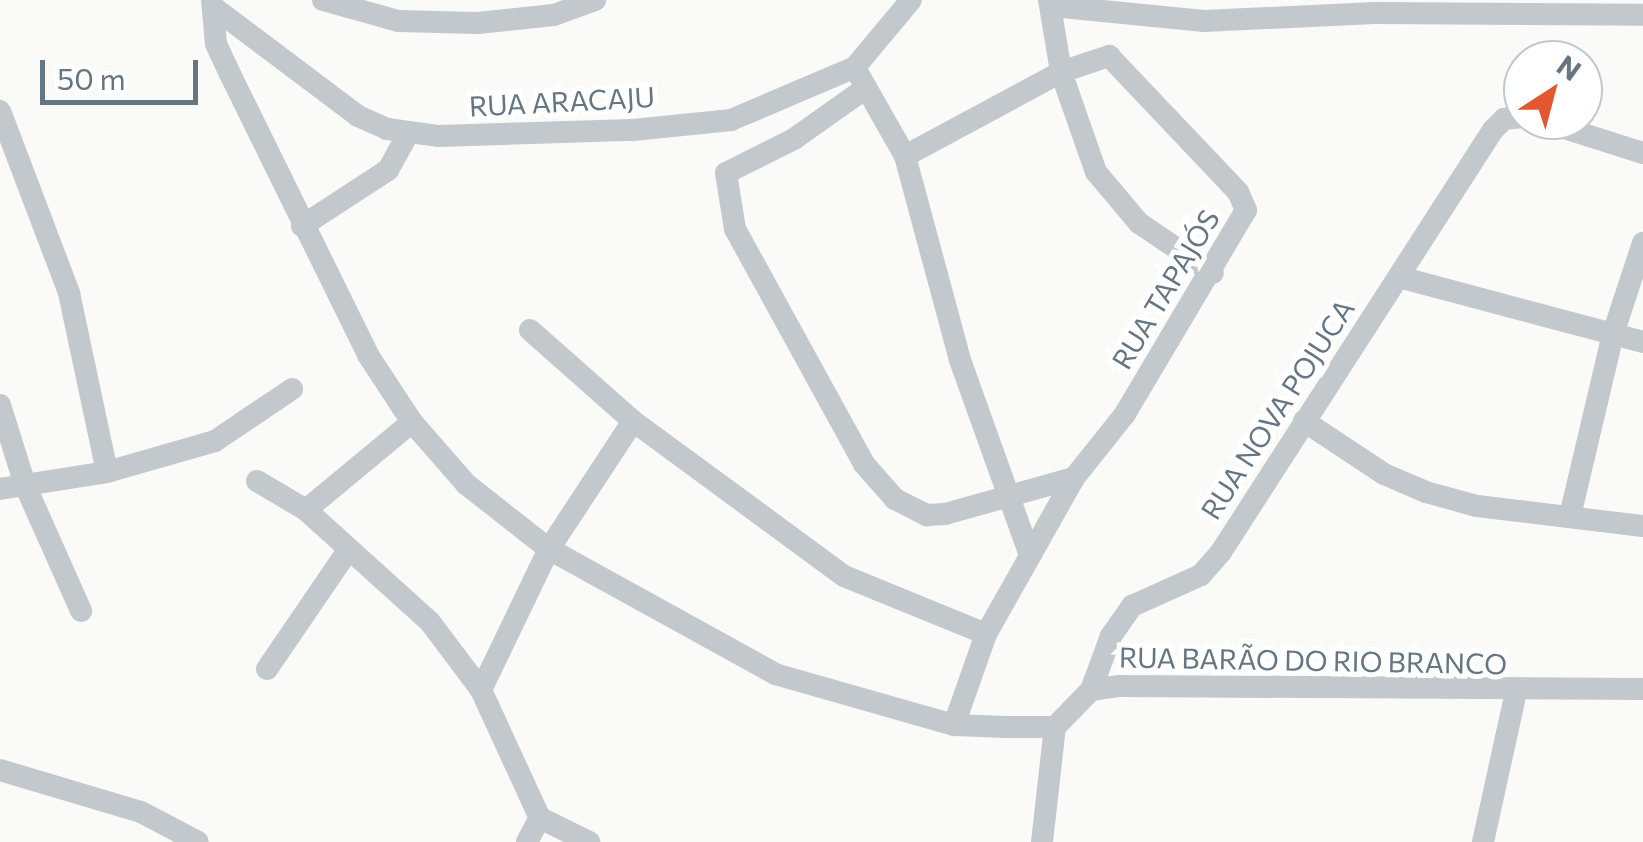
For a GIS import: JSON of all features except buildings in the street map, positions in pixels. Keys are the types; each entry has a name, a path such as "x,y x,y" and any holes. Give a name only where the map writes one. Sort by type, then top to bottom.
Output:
{"street":[{"path":"323,0 398,20 477,12 554,15 595,0"},
{"name":"RUA ARACAJU","path":"213,4 358,116 408,134 632,130 731,120 860,78 911,0"},
{"path":"1213,273 1139,223 1096,172 1061,72 1050,3 1204,21 1374,13 1643,15"},
{"path":"213,4 216,44 368,355 412,422 466,484 549,549 775,674 954,725 1056,727 1042,842"},
{"name":"RUA TAPAJÓS","path":"905,156 1061,72 1103,55 1117,60 1238,192 1246,210 1213,273 1125,414 1074,478 986,634 954,725"},
{"path":"1030,556 1005,496 905,156 860,78 794,139 726,173 724,192 734,229 883,488 910,510 927,515 1005,496 1074,478"},
{"path":"0,112 69,293 108,472"},
{"name":"RUA NOVA POJUCA","path":"1091,690 1119,620 1132,606 1201,575 1493,130 1503,126"},
{"path":"302,226 388,170 408,134"},
{"path":"1602,140 1643,153"},
{"path":"1570,516 1613,334 1643,243"},
{"path":"1399,277 1643,342"},
{"path":"530,330 633,421 844,576 986,634"},
{"path":"0,489 108,472 215,441 292,389"},
{"path":"0,405 24,485 81,610"},
{"path":"480,690 549,549 633,421"},
{"path":"1304,421 1384,474 1426,492 1477,506 1643,526"},
{"path":"306,510 412,422"},
{"path":"257,481 306,510 430,622 480,690 540,818 589,842"},
{"path":"267,669 349,549"},
{"name":"RUA BARÃO DO RIO BRANCO","path":"1056,727 1091,690 1274,684 1516,692 1643,689"},
{"path":"1483,842 1516,692"},
{"path":"0,770 141,812 198,842"},
{"path":"528,842 540,818"}]}
